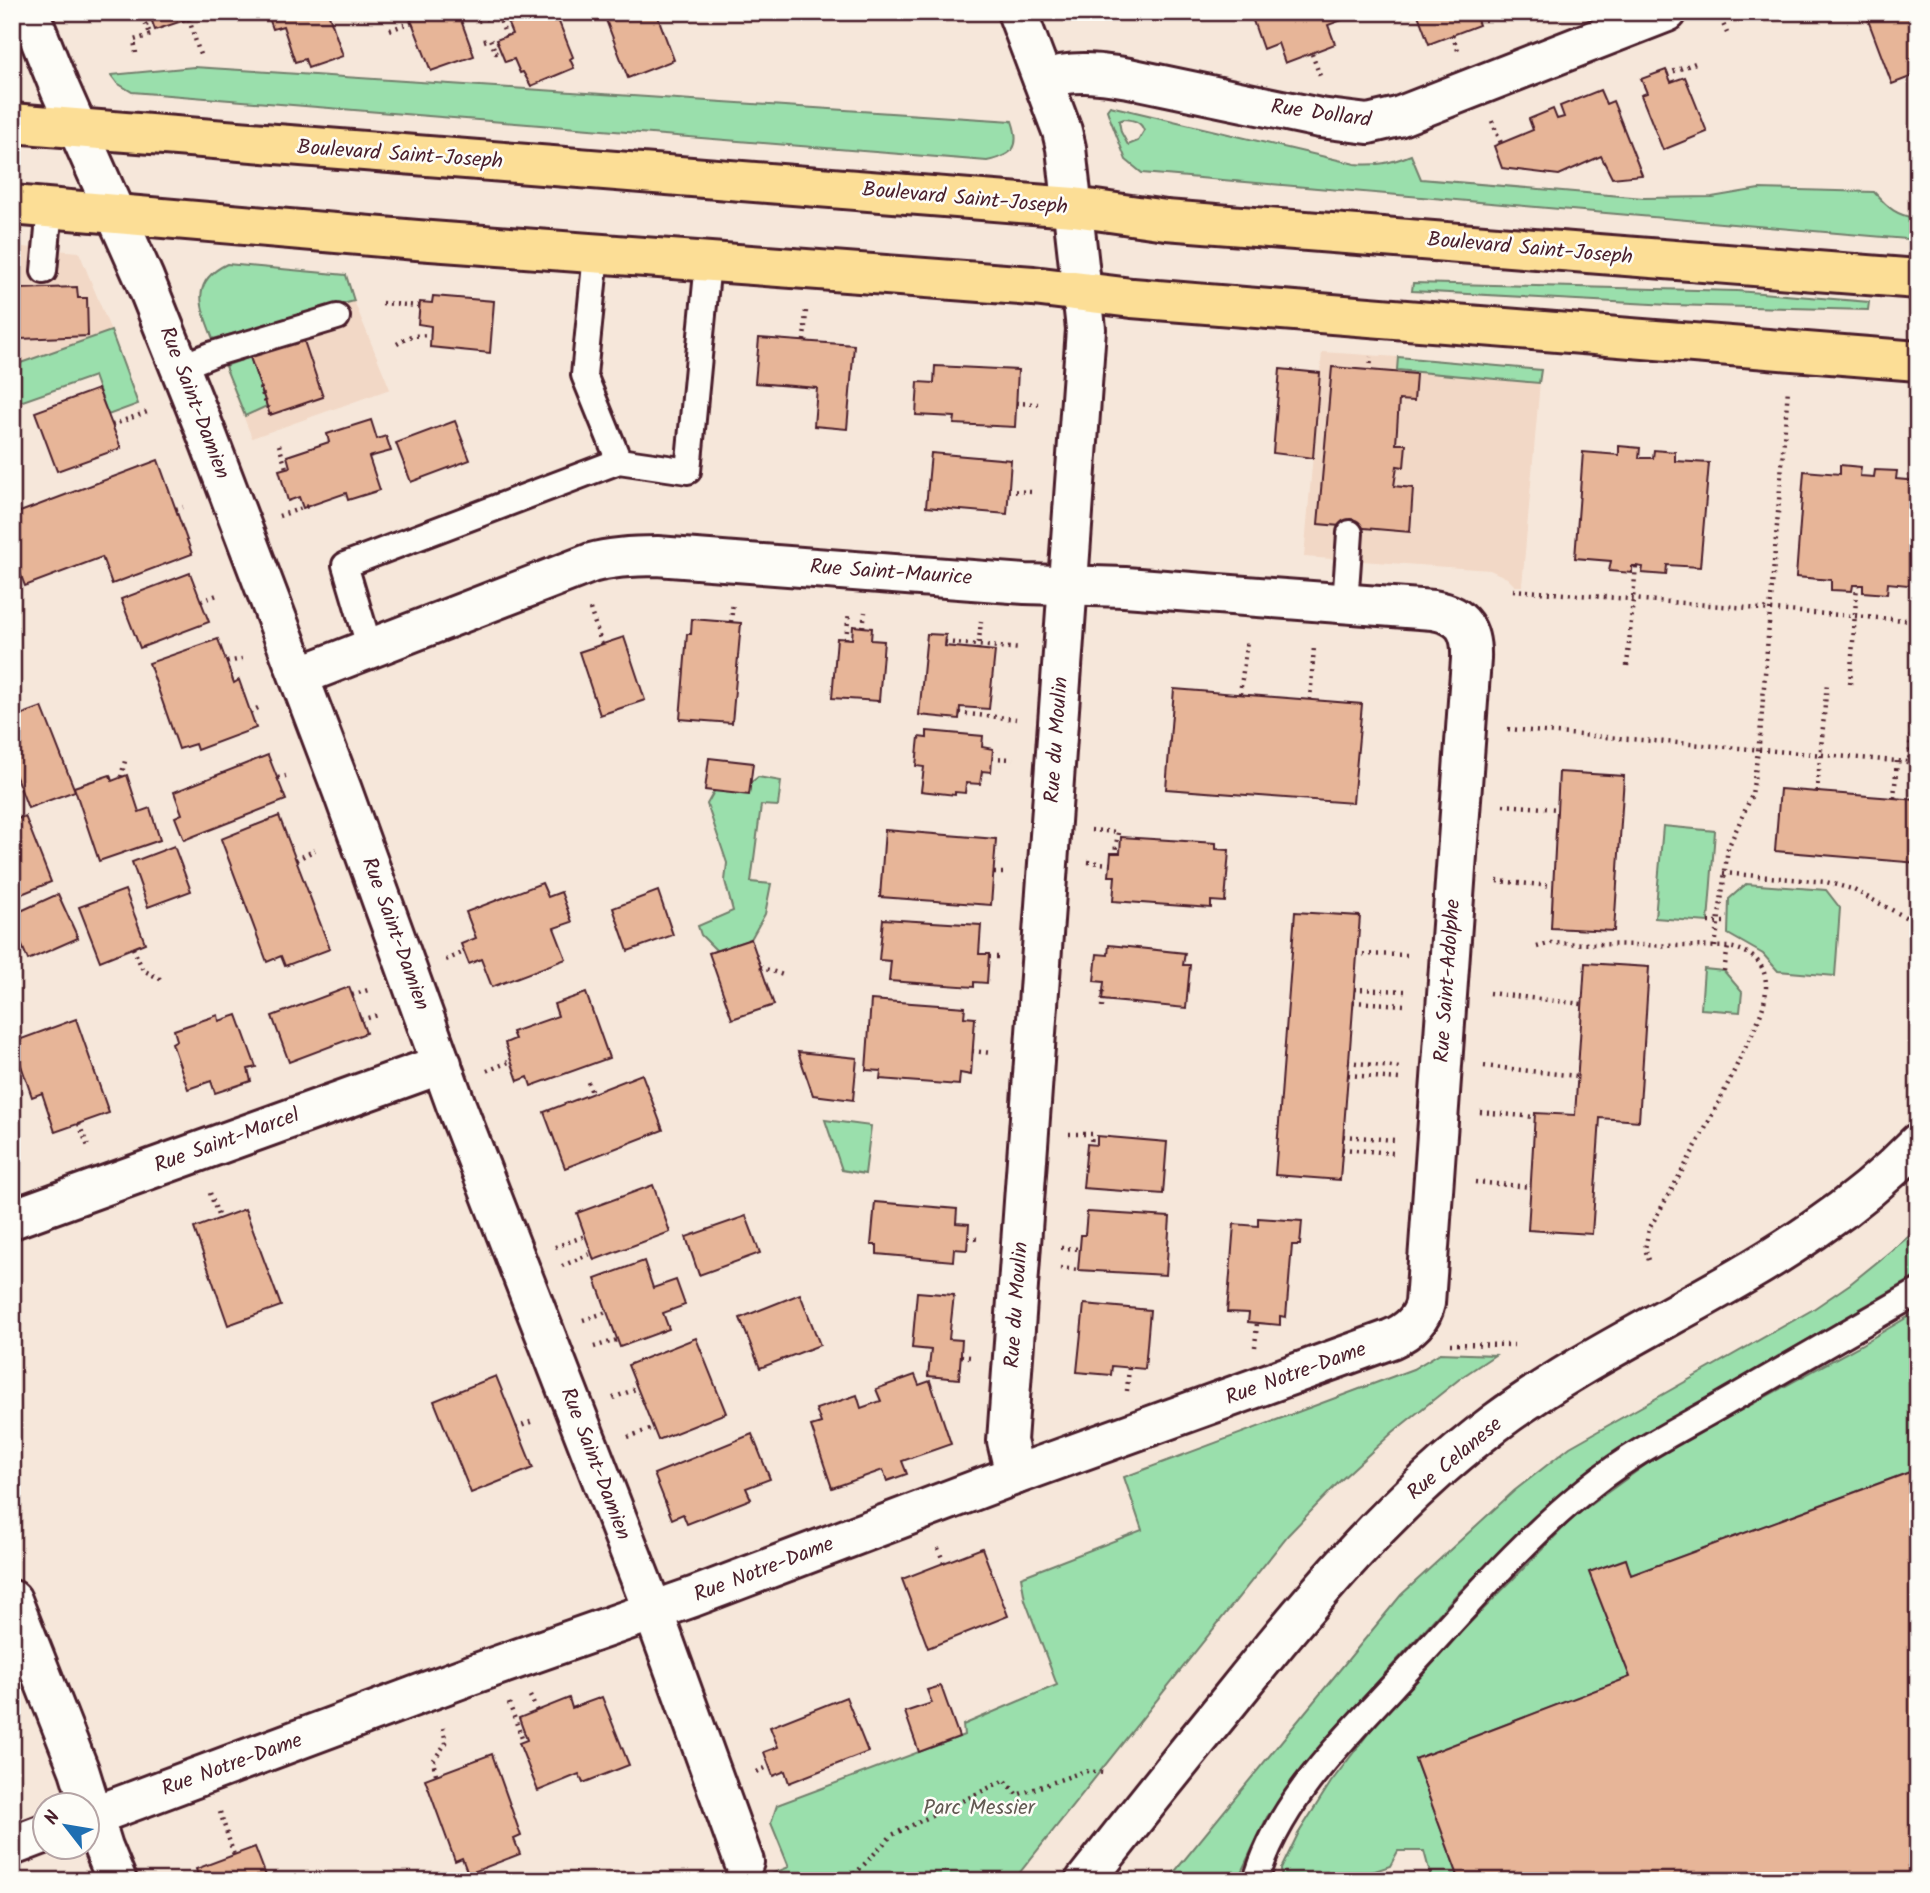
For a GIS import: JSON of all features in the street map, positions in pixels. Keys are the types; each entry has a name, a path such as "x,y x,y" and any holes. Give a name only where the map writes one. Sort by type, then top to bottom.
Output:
{"main road":[{"name":"Boulevard Saint-Joseph","path":"12,123 1074,207 1166,220 1918,279"},
{"path":"12,205 1918,361"}],"street":[{"name":"Rue Saint-Damien","path":"29,12 180,367 299,676 456,1105 653,1611 744,1862"},
{"name":"Rue du Moulin","path":"1015,1475 1007,1441 1086,329 1066,148 1017,12"},
{"name":"Rue Dollard","path":"1043,80 1062,73 1097,73 1320,118 1368,124 1398,117 1667,12"},
{"name":"Rue Saint-Maurice","path":"299,676 591,563 608,558 657,556 1125,587 1445,613 1462,623 1469,632 1471,659"},
{"name":"Rue Saint-Adolphe","path":"1425,1303 1471,659"},
{"name":"Rue Saint-Marcel","path":"12,1219 442,1064"},
{"name":"Rue Celanese","path":"1084,1881 1320,1590 1371,1534 1424,1483 1493,1424 1563,1376 1770,1259 1816,1230 1918,1143"},
{"name":"Rue Notre-Dame","path":"102,1813 1391,1339 1403,1334 1417,1321 1425,1303"},
{"path":"12,1601 79,1770 84,1792"},
{"path":"12,1846 32,1838"},
{"path":"102,1845 117,1881"}],"lane":[{"path":"44,271 50,208"},
{"path":"596,254 584,376 619,461"},
{"path":"370,649 345,565 619,461 688,471 708,262"},
{"path":"180,367 213,354 337,317"},
{"path":"1345,604 1350,533"},
{"path":"1256,1881 1261,1862 1279,1826 1302,1790 1336,1748 1529,1542 1570,1503 1596,1482 1661,1440 1918,1292"}],"path":[{"path":"1718,12 1727,33"},
{"path":"478,22 498,15 506,36"},
{"path":"189,19 200,55"},
{"path":"136,52 134,40 151,35 146,24 152,22"},
{"path":"390,30 412,22"},
{"path":"484,41 490,39 496,53 500,52"},
{"path":"1667,74 1698,62"},
{"path":"1492,120 1501,143"},
{"path":"382,303 419,306"},
{"path":"804,341 807,305"},
{"path":"397,344 411,336 430,335"},
{"path":"1715,947 1728,848 1752,795 1758,750 1772,609 1788,384"},
{"path":"260,387 271,417"},
{"path":"1016,403 1038,404"},
{"path":"112,425 147,412"},
{"path":"279,445 286,468"},
{"path":"1009,491 1032,492"},
{"path":"276,517 308,506"},
{"path":"176,509 183,507"},
{"path":"1627,666 1636,566"},
{"path":"1850,684 1857,585"},
{"path":"1513,590 1918,621"},
{"path":"201,601 217,596"},
{"path":"731,622 733,602"},
{"path":"590,609 602,645"},
{"path":"846,639 849,611"},
{"path":"863,627 865,612"},
{"path":"978,647 981,620"},
{"path":"1508,729 1909,762 1918,635"},
{"path":"1240,694 1247,641"},
{"path":"946,642 1021,649"},
{"path":"1310,700 1314,647"},
{"path":"227,663 242,659"},
{"path":"1817,792 1827,682"},
{"path":"250,712 260,707"},
{"path":"959,713 1016,719"},
{"path":"1911,741 1918,741"},
{"path":"992,758 1013,759"},
{"path":"1894,798 1897,760"},
{"path":"121,777 125,761"},
{"path":"278,778 286,776"},
{"path":"1503,805 1558,809"},
{"path":"1090,830 1118,832 1115,853"},
{"path":"296,860 315,850"},
{"path":"1088,862 1110,864"},
{"path":"994,873 1005,873"},
{"path":"1723,873 1826,882 1852,889 1909,919 1918,919"},
{"path":"1497,881 1553,886"},
{"path":"1708,922 1728,922"},
{"path":"1537,947 1551,943 1728,947 1746,951 1754,957 1765,977 1765,998 1751,1036 1720,1102 1649,1230 1645,1249 1650,1263"},
{"path":"1724,971 1728,947"},
{"path":"133,948 142,970 162,980"},
{"path":"445,961 464,952"},
{"path":"1356,954 1409,955"},
{"path":"989,957 999,957"},
{"path":"760,967 786,976"},
{"path":"352,995 368,989"},
{"path":"1354,989 1406,991"},
{"path":"1102,1007 1103,991"},
{"path":"1489,993 1582,1004"},
{"path":"1353,1002 1405,1005"},
{"path":"361,1020 378,1015"},
{"path":"972,1051 992,1053"},
{"path":"487,1071 511,1061"},
{"path":"1349,1062 1400,1068"},
{"path":"1483,1066 1577,1076"},
{"path":"1348,1075 1399,1079"},
{"path":"588,1082 592,1093"},
{"path":"1480,1112 1535,1117"},
{"path":"79,1124 89,1149"},
{"path":"1069,1134 1092,1135 1091,1144"},
{"path":"1343,1136 1395,1140"},
{"path":"1342,1149 1394,1153"},
{"path":"1475,1182 1531,1187"},
{"path":"211,1193 219,1218"},
{"path":"555,1247 585,1236"},
{"path":"968,1238 979,1239"},
{"path":"1061,1248 1080,1249"},
{"path":"562,1266 592,1253"},
{"path":"1060,1268 1078,1270"},
{"path":"583,1320 607,1312"},
{"path":"1255,1354 1257,1323"},
{"path":"593,1347 617,1340"},
{"path":"1443,1344 1514,1345"},
{"path":"961,1356 971,1357"},
{"path":"1126,1402 1129,1367"},
{"path":"613,1398 638,1388"},
{"path":"516,1428 533,1421"},
{"path":"628,1437 653,1428"},
{"path":"936,1540 944,1563"},
{"path":"528,1690 537,1711"},
{"path":"507,1698 523,1741"},
{"path":"436,1774 433,1761 446,1743 441,1722"},
{"path":"757,1772 769,1766"},
{"path":"834,1881 856,1873 892,1835 1005,1780 1017,1795 1085,1771 1105,1773"},
{"path":"218,1804 234,1855"},
{"path":"795,1881 819,1881"}],"shaded area":[{"path":"12,246 79,252 111,331 12,366"},
{"path":"354,301 390,389 252,438 213,339"},
{"path":"1322,352 1541,370 1522,586 1515,586 1507,578 1490,570 1304,557"}],"green space":[{"path":"194,67 1012,121 1016,137 1009,153 987,161 132,92 117,83 111,75"},
{"path":"1110,106 1355,164 1383,163 1411,155 1421,179 1644,198 1712,197 1759,189 1874,192 1893,210 1918,219 1918,240 1142,173 1126,160 1107,110","holes":["1124,119 1139,123 1144,131 1138,141 1128,145 1119,121"]},
{"path":"227,264 346,275 354,301 213,339 201,297 207,279"},
{"path":"1413,283 1737,291 1869,302 1868,310 1670,305 1412,291"},
{"path":"111,331 138,404 108,415 94,376 17,403 12,388 12,366"},
{"path":"250,357 267,406 245,416 225,366"},
{"path":"1398,357 1541,370 1539,383 1397,370"},
{"path":"758,777 781,781 778,806 761,805 751,882 771,884 765,914 751,939 717,951 701,935 698,926 733,911 725,881 727,863 707,804 716,788 749,784"},
{"path":"1663,826 1715,831 1708,922 1655,918"},
{"path":"1746,884 1826,890 1840,908 1835,976 1778,971 1763,954 1728,934 1729,899"},
{"path":"1704,969 1724,971 1742,992 1740,1012 1701,1009"},
{"path":"825,1120 871,1126 865,1174 842,1170"},
{"path":"1918,1229 1918,1275 1647,1433 1586,1474 1532,1519 1456,1595 1331,1733 1267,1817 1237,1881 1167,1881 1401,1595 1514,1491 1570,1447 1812,1310 1850,1284"},
{"path":"1918,1311 1918,1469 1631,1575 1625,1559 1589,1572 1630,1677 1415,1759 1460,1881 1432,1881 1424,1851 1398,1851 1390,1866 1345,1881 1282,1881 1281,1869 1298,1834 1331,1782 1374,1726 1462,1631 1575,1516 1659,1455"},
{"name":"Parc Messier","path":"1440,1353 1495,1355 1462,1377 1393,1432 1341,1480 1288,1535 1013,1881 754,1881 789,1867 771,1823 777,1805 964,1735 963,1725 1057,1685 1025,1600 1021,1577 1142,1530 1124,1477 1413,1369"}],"building":[{"path":"149,12 209,12 155,30"},
{"path":"267,12 328,12 343,56 308,68 305,59 295,62 283,26 273,29"},
{"path":"408,12 458,12 474,56 431,71"},
{"path":"535,12 555,12 573,57 570,59 574,68 531,86 523,72 520,73 514,59 505,62 496,40 512,34 508,24"},
{"path":"603,12 656,12 674,60 628,78"},
{"path":"1256,12 1339,12 1342,20 1328,25 1335,44 1285,63 1278,43 1263,49 1251,15"},
{"path":"1417,12 1474,12 1479,25 1429,44"},
{"path":"1865,12 1918,12 1918,74 1892,84"},
{"path":"1666,70 1671,82 1685,77 1707,132 1663,150 1641,95 1647,93 1641,79"},
{"path":"1600,90 1606,104 1613,101 1642,175 1612,178 1601,156 1559,175 1502,168 1494,146 1533,130 1529,119 1553,109 1557,119 1564,117 1560,106"},
{"path":"77,287 78,298 87,298 88,336 20,339 17,289"},
{"path":"433,296 494,301 490,353 430,347 431,326 418,324 420,302 432,303"},
{"path":"303,338 323,397 270,415 250,357"},
{"path":"759,338 854,345 847,429 814,426 817,388 755,383"},
{"path":"935,366 1018,370 1015,427 954,424 955,417 916,415 918,382 934,383"},
{"path":"1332,367 1416,374 1414,401 1399,400 1396,444 1406,444 1404,467 1397,466 1394,486 1413,488 1410,532 1318,524"},
{"path":"1280,369 1320,373 1313,458 1273,453"},
{"path":"98,389 121,448 57,471 35,412"},
{"path":"371,420 377,439 386,436 391,451 369,457 380,490 348,500 346,493 303,508 299,497 288,501 279,470 290,467 287,456 329,442 327,434"},
{"path":"455,421 470,460 411,482 396,443"},
{"path":"1619,446 1640,448 1639,458 1653,458 1654,450 1675,452 1675,461 1709,463 1700,567 1667,565 1666,575 1642,573 1643,567 1632,566 1632,573 1609,571 1611,561 1575,558 1583,452 1619,455"},
{"path":"931,453 1011,460 1007,514 926,507"},
{"path":"158,460 192,554 112,584 102,557 25,586 12,552 12,515"},
{"path":"1840,465 1861,467 1860,476 1874,477 1875,470 1897,471 1896,479 1918,481 1918,586 1888,583 1887,594 1863,592 1863,585 1853,585 1852,591 1831,590 1831,580 1796,577 1804,471 1840,474"},
{"path":"190,573 209,622 140,648 121,599"},
{"path":"692,619 741,623 732,723 680,719 687,634 691,634"},
{"path":"853,626 872,628 871,640 884,641 879,701 832,698 837,638 852,639"},
{"path":"927,634 946,635 945,646 995,651 989,709 960,707 959,719 919,715"},
{"path":"624,637 645,700 600,715 579,652"},
{"path":"218,639 234,683 239,680 256,728 197,750 195,744 179,749 149,663"},
{"path":"1174,689 1362,704 1353,803 1166,789"},
{"path":"42,707 75,791 28,808 12,766 12,718"},
{"path":"927,731 983,736 982,747 993,749 991,772 982,771 980,784 966,783 965,793 955,792 955,795 921,791 924,767 916,766 919,737 927,738"},
{"path":"268,755 286,800 184,840 175,817 182,814 174,792"},
{"path":"709,758 753,763 749,795 705,790"},
{"path":"1559,772 1624,776 1614,931 1551,928"},
{"path":"110,775 112,781 127,775 139,812 150,808 160,840 99,861 74,787"},
{"path":"1780,789 1918,800 1918,863 1775,851"},
{"path":"25,816 51,882 12,898 12,821"},
{"path":"279,816 330,949 285,966 281,956 267,962 221,839"},
{"path":"885,830 996,839 991,905 880,897"},
{"path":"1121,837 1216,843 1216,849 1229,850 1225,902 1211,901 1211,908 1113,901 1115,876 1109,876 1111,853 1120,853"},
{"path":"174,846 191,891 148,907 132,862"},
{"path":"542,883 548,897 561,892 572,922 554,928 566,959 492,987 481,959 469,964 461,944 476,938 466,912"},
{"path":"125,890 145,943 100,961 79,907"},
{"path":"658,891 673,935 628,951 613,908"},
{"path":"58,894 78,938 28,960 12,922 12,915"},
{"path":"1295,912 1360,916 1340,1180 1275,1175"},
{"path":"883,919 981,925 979,954 989,954 987,983 974,982 974,987 889,981 891,961 879,960"},
{"path":"751,939 774,1005 732,1019 709,953"},
{"path":"1109,945 1185,953 1183,965 1190,965 1186,1008 1102,1000 1104,982 1094,981 1097,954 1108,955"},
{"path":"1585,963 1649,967 1639,1121 1600,1118 1592,1234 1528,1230 1535,1113 1575,1115"},
{"path":"349,987 366,1033 289,1062 272,1016"},
{"path":"586,993 609,1058 531,1086 528,1077 518,1081 505,1043 515,1039 512,1032 558,1016 554,1004"},
{"path":"871,1000 965,1007 964,1017 975,1018 971,1075 960,1073 959,1085 880,1079 881,1071 866,1070"},
{"path":"218,1015 219,1021 237,1015 256,1067 248,1069 251,1081 215,1093 211,1081 188,1089 172,1043 177,1040 174,1030"},
{"path":"76,1019 109,1113 55,1132 42,1093 32,1097 13,1042"},
{"path":"798,1052 857,1058 853,1100 813,1095"},
{"path":"642,1074 663,1130 565,1168 544,1112"},
{"path":"1097,1136 1167,1142 1163,1194 1083,1188 1087,1144 1097,1145"},
{"path":"653,1185 670,1232 594,1260 577,1213"},
{"path":"875,1202 957,1209 956,1223 969,1224 967,1250 954,1249 953,1261 877,1254 877,1245 871,1245"},
{"path":"245,1209 281,1306 228,1325 194,1228"},
{"path":"1087,1212 1170,1217 1166,1275 1078,1270 1081,1235 1085,1235"},
{"path":"746,1216 760,1253 699,1275 686,1237"},
{"path":"1258,1218 1302,1221 1300,1245 1292,1245 1286,1317 1280,1316 1280,1325 1248,1322 1249,1313 1227,1312 1234,1224 1258,1226"},
{"path":"644,1261 653,1288 676,1280 685,1305 663,1313 669,1329 620,1347 595,1279"},
{"path":"917,1292 954,1295 949,1339 962,1340 959,1379 928,1376 931,1350 912,1348"},
{"path":"800,1294 820,1345 760,1368 740,1318"},
{"path":"1084,1304 1150,1310 1145,1369 1112,1366 1111,1375 1077,1372"},
{"path":"696,1338 726,1413 658,1440 628,1365"},
{"path":"915,1375 919,1385 930,1381 951,1444 902,1461 907,1474 887,1481 883,1470 832,1488 811,1426 821,1423 816,1409 857,1395 861,1408 881,1401 876,1389"},
{"path":"496,1376 533,1468 471,1493 434,1401"},
{"path":"752,1434 770,1479 746,1488 751,1499 687,1524 683,1514 672,1519 654,1474"},
{"path":"1918,1469 1918,1881 1460,1881 1415,1759 1630,1677 1589,1572 1626,1559 1631,1575"},
{"path":"982,1548 1008,1616 928,1648 902,1579"},
{"path":"941,1686 959,1737 919,1752 905,1712 932,1703 927,1690"},
{"path":"602,1697 629,1765 583,1783 579,1774 538,1791 519,1743 527,1740 519,1718 569,1698 572,1708"},
{"path":"846,1697 868,1752 789,1783 785,1771 773,1776 764,1752 778,1747 770,1727"},
{"path":"492,1754 521,1836 514,1839 520,1854 468,1874 462,1858 455,1861 425,1779"},
{"path":"255,1847 268,1881 200,1881 196,1869"}]}
